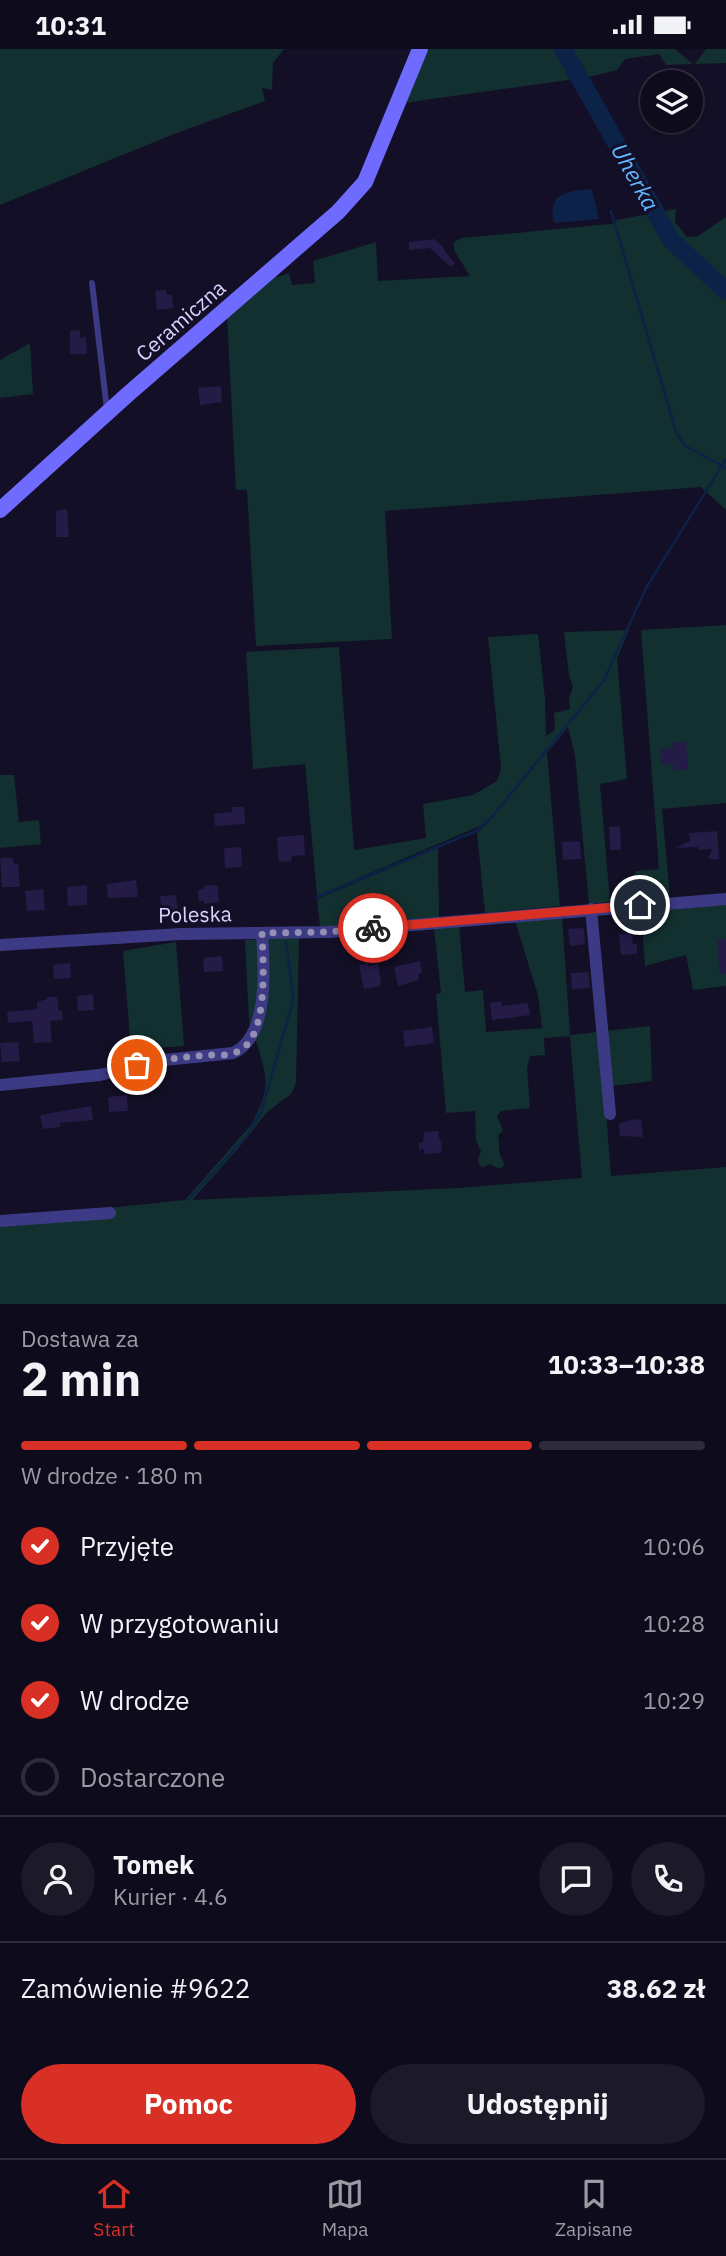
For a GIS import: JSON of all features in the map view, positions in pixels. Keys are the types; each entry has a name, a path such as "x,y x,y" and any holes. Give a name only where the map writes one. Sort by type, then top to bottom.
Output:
{"street":[{"name":"Ceramiczna","path":"0,510 107,412 338,212 365,182 420,49"},
{"name":"Poleska","path":"0,945 108,937 329,932 726,899"},
{"path":"591,909 610,1114"},
{"path":"0,1085 100,1075 155,1061 240,1050 252,1038 260,1014 264,980 262,933"},
{"path":"0,1221 110,1213"}],"lane":[{"path":"92,283 107,412"}],"green space":[{"path":"0,49 284,49 273,63 272,90 262,88 265,101 174,134 0,205"},
{"path":"429,49 558,49 575,79 404,103"},
{"path":"567,49 675,49 693,64 666,65 659,54 625,59 617,70 586,78"},
{"path":"706,49 726,49 726,63 695,64"},
{"path":"676,209 675,222 687,237 698,236 726,217 726,510 701,487 385,511 392,639 256,646 247,490 236,490 227,317 274,278 289,273 292,285 315,283 313,261 376,242 378,281 470,276 454,250 454,242 462,238 610,224 616,223 616,220"},
{"path":"30,343 33,394 0,398 0,360"},
{"path":"726,625 726,803 662,809 670,898 637,901 635,871 659,869 641,630"},
{"path":"629,630 617,658 627,779 600,784 610,902 589,904 575,756 568,727 547,753 560,906 485,913 477,833 489,822 317,896 305,764 253,769 246,652 339,647 354,850 426,838 423,804 473,795 497,781 501,768 488,637 538,634 546,736 555,730 554,713 570,709 569,698 573,687 564,632"},
{"path":"0,775 14,775 19,822 39,820 41,844 0,848"},
{"path":"438,848 439,917 320,927 317,899"},
{"path":"726,903 726,986 693,990 686,955 645,966 641,911"},
{"path":"562,917 570,1035 650,1026 652,1081 604,1087 611,1176 726,1167 726,1304 0,1304 0,1219 185,1200 251,1125 262,1101 266,1083 256,1041 250,1041 245,940 299,937 296,1083 291,1094 267,1112 192,1200 458,1188 582,1178 570,1036 544,1038 545,1055 530,1056 527,1068 530,1108 501,1111 497,1116 503,1130 498,1136 499,1152 504,1166 500,1169 490,1164 483,1167 479,1165 478,1159 481,1151 476,1140 475,1111 446,1113 436,994 441,993 434,928 459,926 465,992 483,990 486,1032 542,1028 538,995 515,921"},
{"path":"176,942 184,1046 131,1050 123,951"}],"water":[{"path":"592,190 599,219 556,223 553,220 554,204 560,195"}],"building":[{"path":"434,239 455,263 451,267 430,248 409,250 409,242"},
{"path":"166,290 167,295 172,295 173,308 157,310 155,291"},
{"path":"80,330 80,338 86,337 87,354 70,354 70,331"},
{"path":"221,386 222,402 200,405 198,388"},
{"path":"67,509 69,537 56,537 56,511"},
{"path":"686,742 688,769 674,770 674,764 661,765 660,749 673,748 672,743"},
{"path":"232,807 244,807 245,824 215,826 214,814 232,812"},
{"path":"620,826 621,850 610,850 609,827"},
{"path":"717,831 719,859 708,859 712,849 675,848 690,841 689,833"},
{"path":"304,835 305,855 292,856 291,861 279,862 277,837"},
{"path":"580,841 581,859 563,860 562,842"},
{"path":"241,847 242,867 225,868 224,848"},
{"path":"0,858 13,858 14,864 18,863 20,887 2,887"},
{"path":"136,880 138,897 108,898 107,884"},
{"path":"87,885 87,905 68,906 67,887"},
{"path":"218,886 219,902 204,904 204,901 199,901 198,890"},
{"path":"43,889 45,910 27,911 25,891"},
{"path":"176,895 178,912 162,914 160,896"},
{"path":"584,928 585,944 570,946 568,929"},
{"path":"632,933 633,944 637,944 637,954 621,955 619,934"},
{"path":"726,939 726,974 720,974 717,940"},
{"path":"222,956 223,971 204,972 203,958"},
{"path":"420,961 422,973 418,974 419,980 398,986 394,967"},
{"path":"70,963 71,978 54,979 53,965"},
{"path":"368,963 368,966 378,964 381,982 380,986 364,989 359,965"},
{"path":"588,972 590,988 572,989 571,973"},
{"path":"93,994 94,1010 78,1011 77,996"},
{"path":"47,997 57,997 63,1020 50,1021 52,1042 34,1043 32,1021 8,1023 7,1012 37,1009 37,1002"},
{"path":"501,1001 502,1006 528,1003 530,1015 492,1020 490,1003"},
{"path":"432,1027 434,1043 405,1047 403,1031"},
{"path":"18,1042 20,1061 2,1062 0,1043"},
{"path":"127,1095 128,1111 109,1112 108,1097"},
{"path":"91,1106 93,1120 60,1123 60,1127 43,1129 40,1115"},
{"path":"634,1119 641,1120 643,1137 620,1136 619,1124"},
{"path":"438,1131 442,1141 441,1153 424,1154 424,1149 419,1150 419,1143 423,1142 424,1132"}],"waterway":[{"name":"Uherka","path":"563,49 671,240 726,291"},
{"path":"611,211 676,432 684,445 726,468"},
{"path":"317,897 476,831 491,818 604,680 646,588 726,459"},
{"path":"188,1200 246,1137 261,1112 293,996 286,942"}],"way so far":[{"path":"137,1065 233,1053 246,1046 252,1038 260,1014 264,980 262,933 373,928"}],"route":[{"path":"373,928 640,905"}]}
